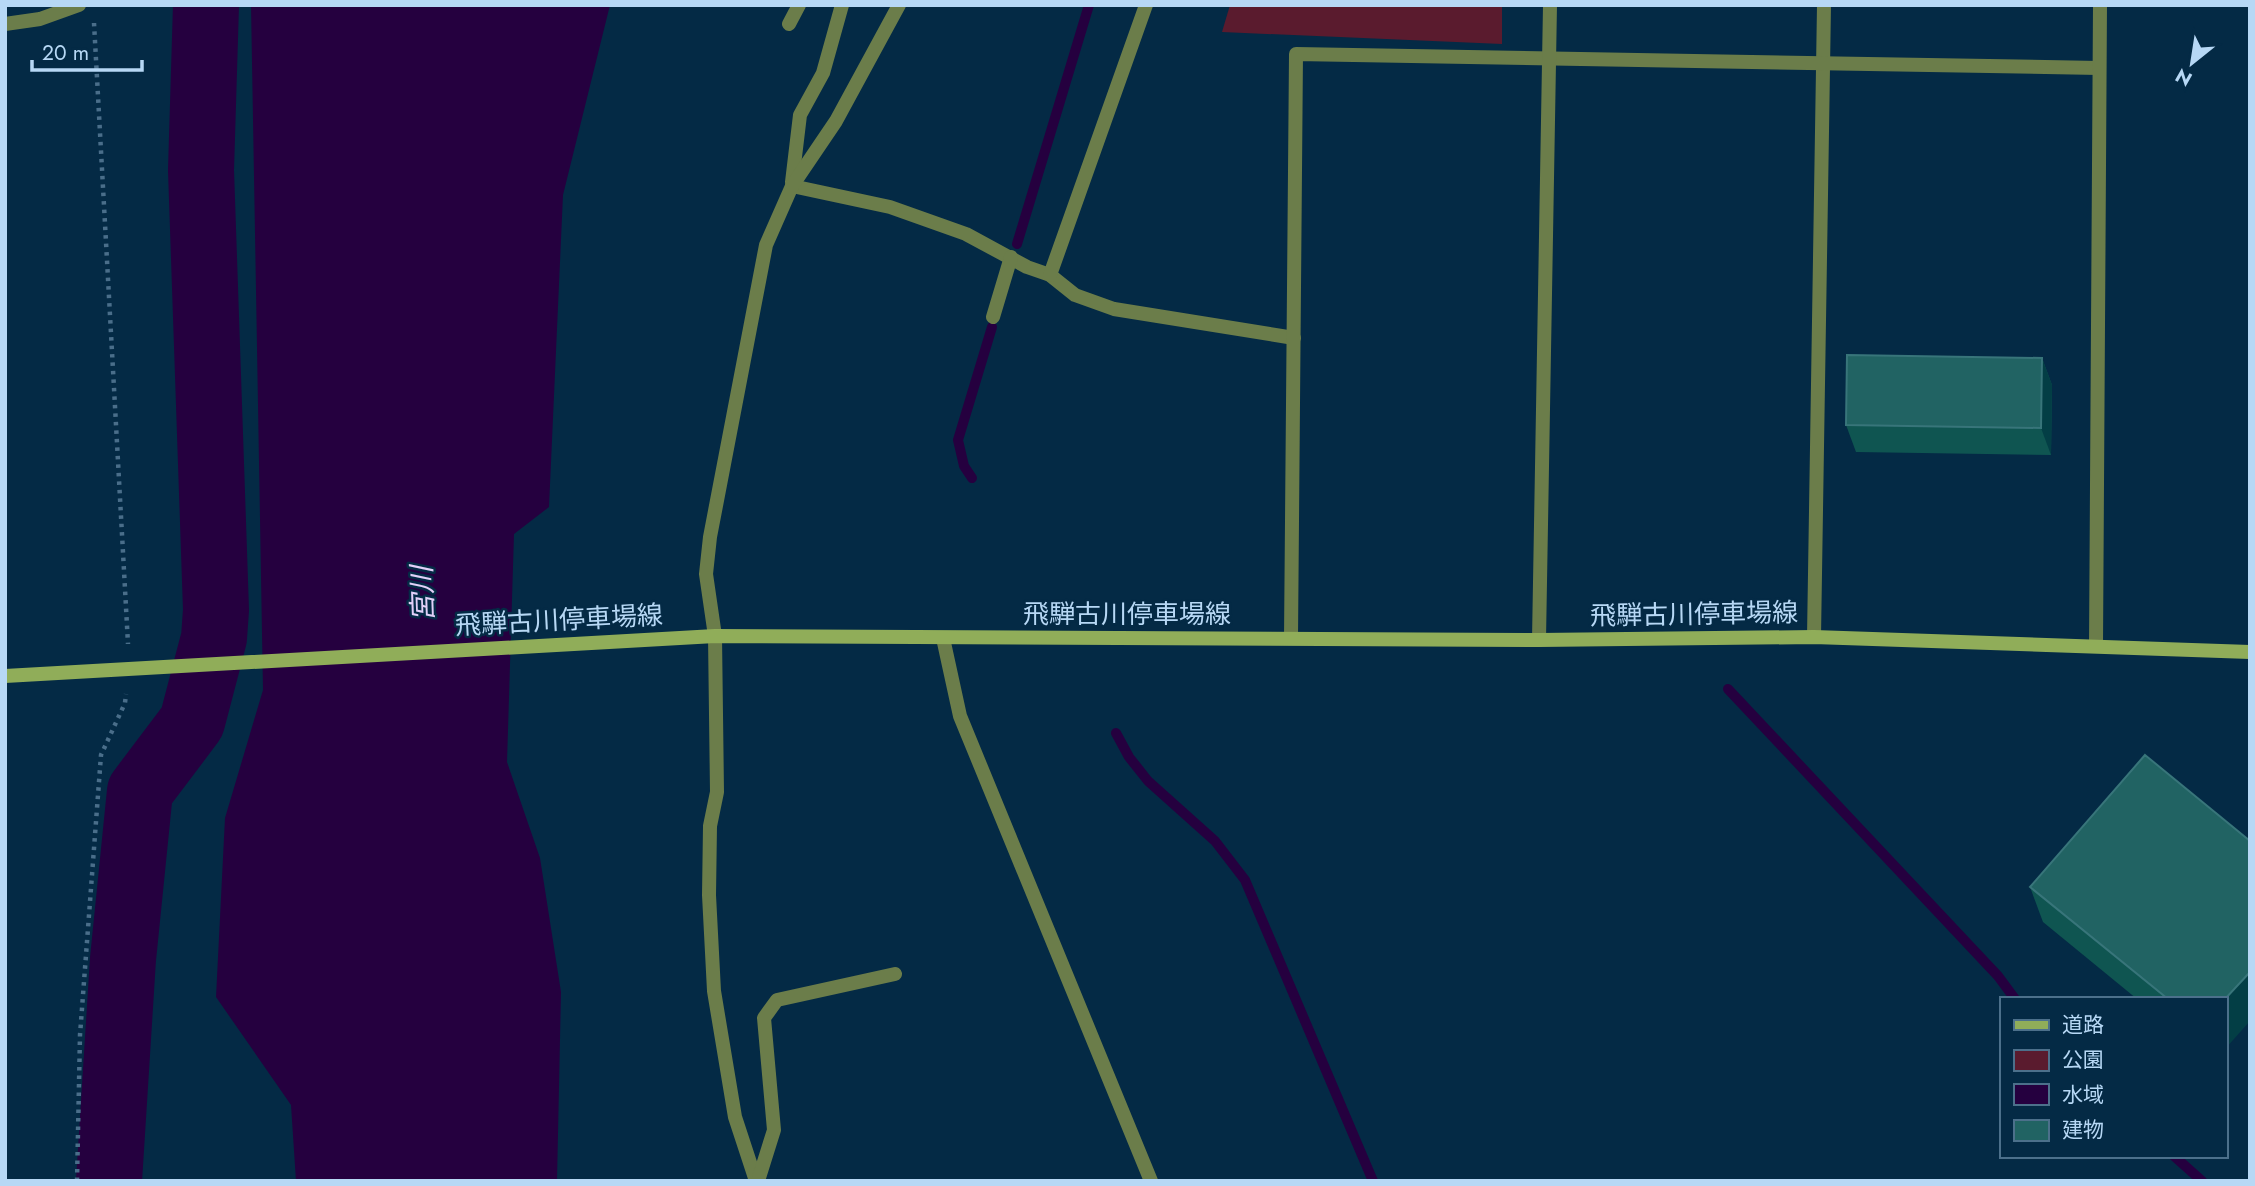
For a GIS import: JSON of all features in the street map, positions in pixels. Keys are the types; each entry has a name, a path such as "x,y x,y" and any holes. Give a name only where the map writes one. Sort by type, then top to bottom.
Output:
{"main road":[{"name":"飛騨古川停車場線","path":"5,676 715,636 1539,640 1814,637 2250,652"}],"street":[{"path":"5,24 40,19 79,5"},
{"path":"789,24 799,5"},
{"path":"792,187 800,115 823,73 842,5"},
{"path":"757,1181 736,1117 714,991 709,895 710,827 717,792 715,636 706,574 710,537 766,245 792,187 836,121 899,5"},
{"path":"1050,275 1146,5"},
{"path":"1539,640 1550,5"},
{"path":"1814,637 1824,5"},
{"path":"2096,646 2100,5"},
{"path":"1290,638 1296,54 2099,68"},
{"path":"792,187 890,207 966,234 1027,267 1050,275 1075,295 1114,309 1294,338"},
{"path":"993,317 1011,257"},
{"path":"943,638 960,716 1151,1181"},
{"path":"757,1181 774,1130 764,1018 777,1000 895,974"}],"path":[{"path":"76,1181 79,1035 101,755 125,703 128,669 128,622 94,19"}],"green space":[{"path":"1230,5 1502,5 1502,44 1222,32"}],"water":[{"name":"宮川","path":"251,5 610,5 563,195 549,507 514,534 507,762 540,858 561,992 557,1181 296,1181 291,1105 216,997 225,818 263,690"}],"building":[{"path":"1847,355 2042,358 2041,428 1846,425"},
{"path":"2145,755 2250,841 2250,972 2227,997 2166,997 2030,887"}],"waterway":[{"path":"109,1181 123,959 140,791 192,722 214,638 216,610 201,170 206,5"},
{"path":"1017,244 1089,5"},
{"path":"972,478 964,466 958,440 992,327"},
{"path":"1728,689 1998,976 2014,997"},
{"path":"1116,733 1129,757 1148,781 1215,841 1245,880 1373,1181"},
{"path":"2176,1158 2202,1181"}]}
